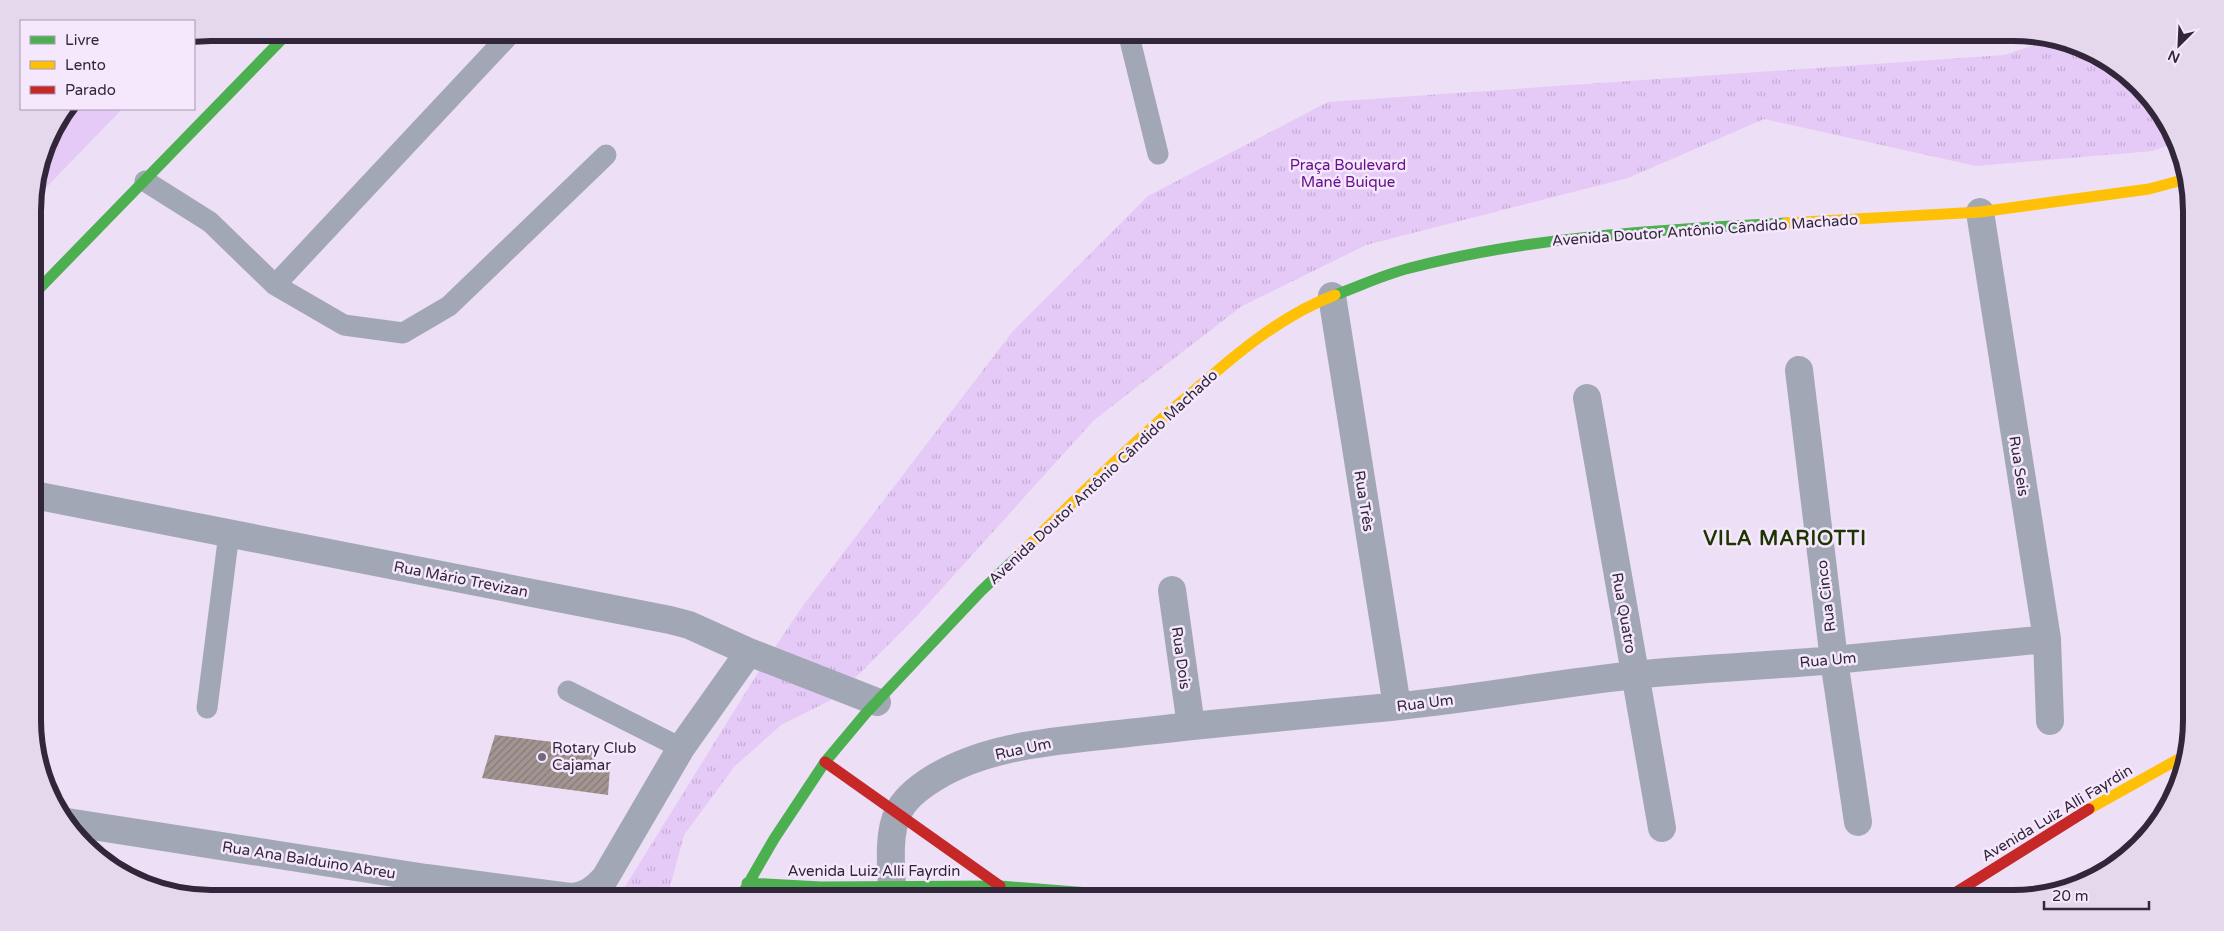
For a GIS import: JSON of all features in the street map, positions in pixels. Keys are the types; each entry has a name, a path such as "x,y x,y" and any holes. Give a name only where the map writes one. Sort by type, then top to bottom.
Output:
{"street":[{"path":"42,286 278,42"},
{"name":"Avenida Doutor Antônio Cândido Machado","path":"744,890 774,839 825,762 877,702 982,591 1150,428 1254,340 1274,326 1332,296 1409,268 1492,250 1558,240 1685,229 1980,212 2149,189 2180,181"},
{"name":"Rua Seis","path":"1980,212 2047,639 2050,721"},
{"name":"Rua Três","path":"1332,296 1397,706"},
{"name":"Rua Cinco","path":"1799,370 1834,660 1858,822"},
{"name":"Rua Quatro","path":"1587,398 1662,828"},
{"name":"Rua Mário Trevizan","path":"41,496 670,620 689,625 749,652 877,702"},
{"name":"Rua Dois","path":"1172,590 1191,726"},
{"name":"Rua Um","path":"898,813 921,787 937,776 964,764 1035,744 1191,726 1397,706 1635,675 1834,660 2047,639"},
{"path":"680,748 749,652"},
{"name":"Rua Ana Balduino Abreu","path":"593,890 605,878 680,748"},
{"name":"Avenida Luiz Alli Fayrdin","path":"1961,889 2060,826 2177,760"},
{"name":"Avenida Luiz Alli Fayrdin","path":"825,762 1000,886"},
{"path":"892,888 890,858 898,813"},
{"name":"Rua Ana Balduino Abreu","path":"76,823 511,890"},
{"name":"Avenida Luiz Alli Fayrdin","path":"747,884 892,888 1000,886 1045,890"}],"lane":[{"path":"1130,41 1158,154"},
{"path":"275,285 503,42"},
{"path":"145,181 210,222 275,285 344,325 403,333 449,306 606,154"},
{"path":"207,708 229,534"},
{"path":"568,691 680,748"}],"green space":[{"name":"Praça Boulevard Mané Buique","path":"2038,44 2057,47 2078,54 2098,64 2133,91 2148,108 2169,145 2152,151 1976,166 1764,119 1628,178 1366,245 1242,306 1094,420 917,616 835,698 781,725 734,767 684,835 669,890 623,890 759,671 802,607 1013,331 1148,196 1328,102 2004,55"},
{"path":"75,110 121,110 43,190 47,167 54,146"}],"building":[{"name":"Rotary Club Cajamar","path":"495,735 594,747 595,770 610,767 608,795 482,778"}],"traffic: fast":[{"path":"42,286 279,42"},
{"path":"1335,295 1401,271 1456,257 1503,248 1597,236 1691,228 1786,223"},
{"path":"745,890 774,839 825,762 866,713 981,591 1018,556"},
{"path":"747,883 821,887 1000,886 1045,890"}],"traffic: slow":[{"path":"1786,223 1980,212 2149,189 2180,181"},
{"path":"1018,556 1127,450 1227,362 1278,324 1315,303 1335,295"},
{"path":"2089,809 2177,760"}],"traffic: jam":[{"path":"825,762 1000,886"},
{"path":"1961,889 2089,809"}],"place":[{"name":"Rotary Club Cajamar","path":"542,757"}],"district":[{"name":"VILA MARIOTTI","path":"1785,539"}]}
